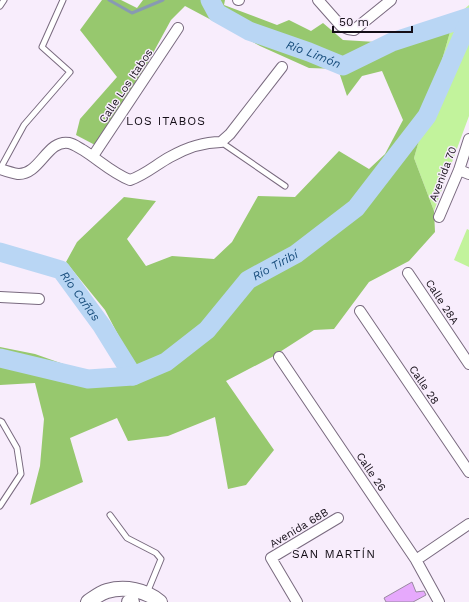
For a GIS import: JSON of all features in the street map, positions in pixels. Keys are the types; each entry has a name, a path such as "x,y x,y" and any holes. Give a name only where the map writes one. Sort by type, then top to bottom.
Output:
{"main road":[{"path":"88,602 106,591 134,590 147,593 160,602"}],"street":[{"path":"318,0 341,26 354,30 391,0"},
{"name":"Calle Los Itabos","path":"93,156 178,28"},
{"path":"0,169 19,174 26,172 35,166 53,148 62,143 71,143 93,156 120,176 130,180 138,177 171,156 194,146 209,142 221,142 230,134 282,67"},
{"name":"Avenida 70","path":"439,217 469,139"},
{"path":"458,170 469,174"},
{"name":"Calle 28A","path":"408,273 469,364"},
{"path":"0,297 39,299"},
{"name":"Calle 28","path":"360,311 469,472"},
{"name":"Calle 26","path":"279,357 416,560 439,602"},
{"name":"Avenida 68B","path":"297,602 272,558 338,518"},
{"path":"416,560 469,524"}],"lane":[{"path":"0,6 4,0"},
{"path":"0,169 24,125 70,72 42,47 63,0"},
{"path":"221,142 285,186"},
{"path":"0,421 17,448 22,474 0,506"},
{"path":"110,515 127,538 156,554 161,559 147,593"}],"green space":[{"path":"102,0 121,0 137,8 143,0 225,0 224,5 277,25 289,20 311,31 323,23 343,40 376,42 454,18 414,158 434,211 435,232 409,261 369,282 334,329 314,330 272,357 226,381 274,450 246,485 228,489 215,417 168,436 128,441 117,418 70,438 83,482 30,505 40,466 44,419 35,383 0,385 0,347 35,354 123,385 125,348 105,310 66,262 77,242 124,197 156,201 127,239 146,266 172,256 214,259 232,242 258,196 295,197 339,151 369,169 385,154 403,120 382,71 362,76 347,96 338,69 309,68 260,46 185,6 171,20 147,64 95,145 76,135 80,119 117,77 80,30"},
{"path":"469,5 469,116 434,211 414,158 454,18"},
{"path":"467,229 469,230 469,267 454,260"}],"building":[{"path":"412,582 416,592 424,591 426,595 413,602 386,602 384,598"}],"waterway":[{"path":"109,0 132,13 163,0"},
{"name":"Río Limón","path":"210,0 217,13 249,31 309,52 343,66 392,42 469,17"},
{"name":"Río Tiribí","path":"0,358 88,379 133,376 166,362 207,330 248,280 296,254 356,208 427,116 469,21"},
{"name":"Río Cañas","path":"0,252 61,270 102,326 133,376"}],"district":[{"name":"LOS ITABOS","path":"166,121"},
{"name":"SAN MARTÍN","path":"334,554"}]}
